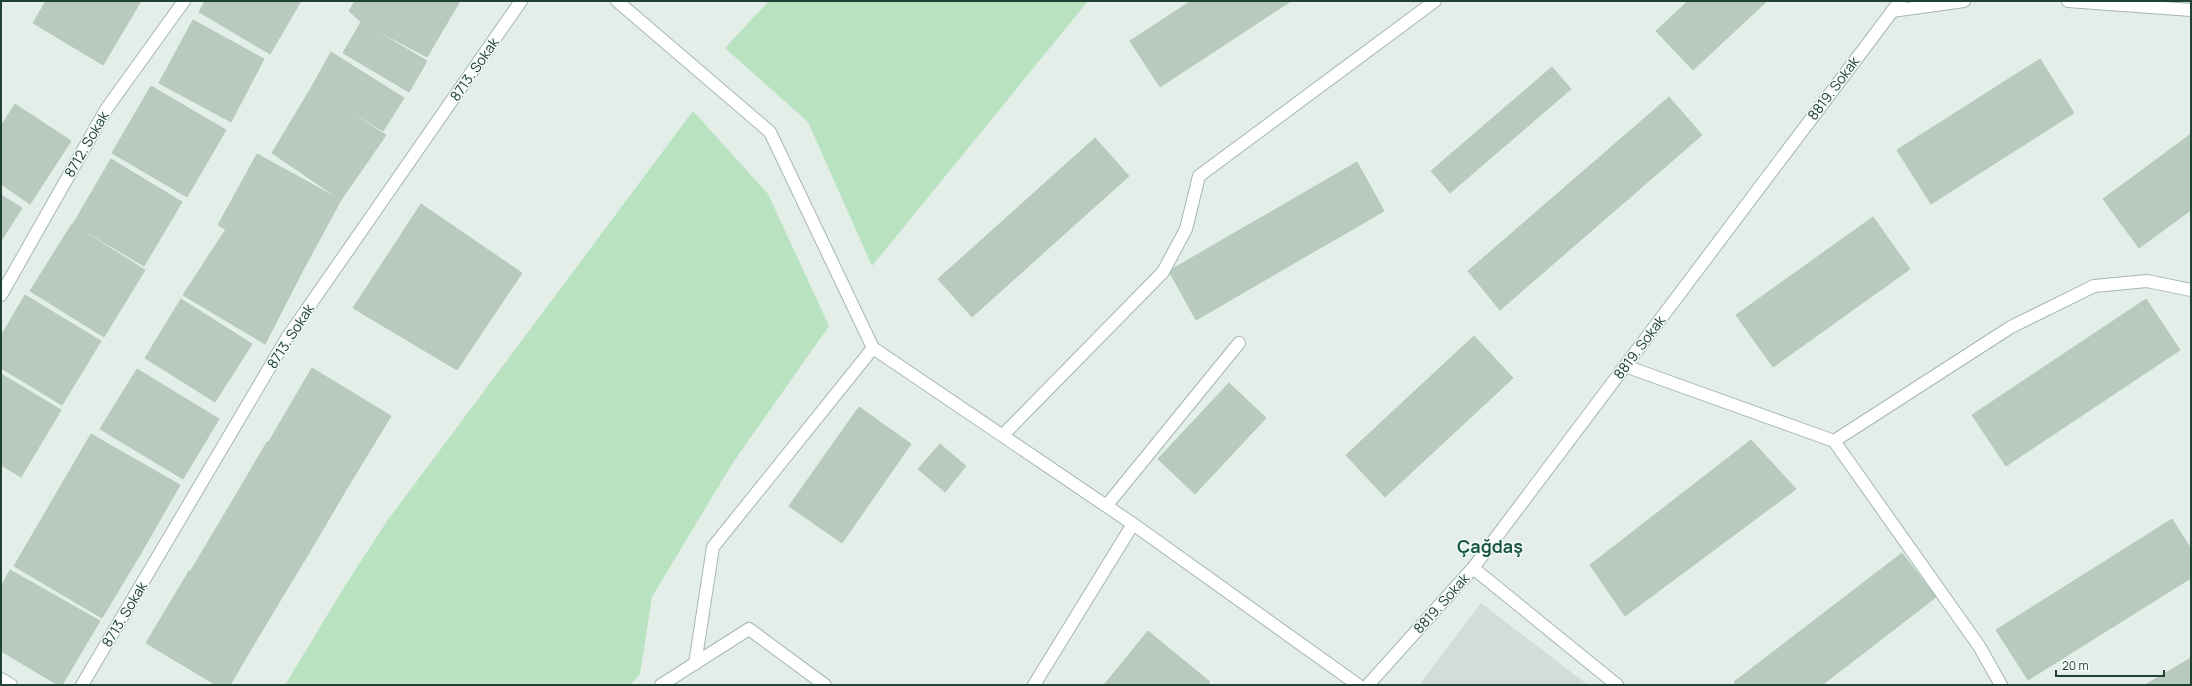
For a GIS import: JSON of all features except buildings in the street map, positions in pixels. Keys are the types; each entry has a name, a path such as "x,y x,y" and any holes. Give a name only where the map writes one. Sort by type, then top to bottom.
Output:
{"street":[{"name":"8712. Sokak","path":"1,295 107,108 184,1"},
{"name":"8713. Sokak","path":"82,685 287,338 521,1"},
{"path":"617,1 770,132 873,348 1133,524 1358,685"},
{"path":"1003,435 1163,272 1186,229 1198,176 1435,1"},
{"name":"8819. Sokak","path":"1368,685 1473,568 1900,1"},
{"path":"1892,10 1964,1"},
{"path":"2068,1 2191,10"},
{"path":"1834,441 2011,327 2094,286 2148,281 2191,290"},
{"path":"1107,506 1239,343"},
{"path":"694,664 713,547 873,348"},
{"path":"1624,366 1834,441 1979,646 2001,685"},
{"path":"1034,685 1133,524"},
{"path":"1473,568 1617,685"},
{"path":"661,685 749,630 812,681 825,685"},
{"path":"1,680 11,685"}],"shaded area":[{"path":"1481,603 1588,685 1419,685"}],"green space":[{"path":"769,1 1088,1 872,266 808,122 725,48"},
{"path":"693,111 768,194 829,326 732,464 652,597 640,674 630,685 285,685 343,589 387,521"}],"district":[{"name":"Çağdaş","path":"1490,546"}]}
